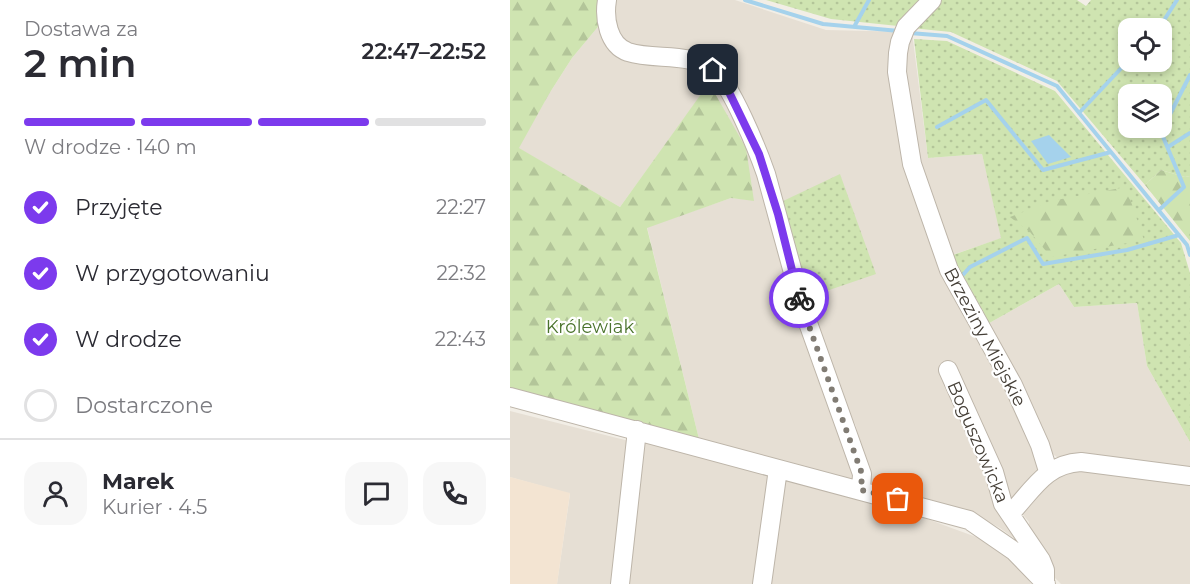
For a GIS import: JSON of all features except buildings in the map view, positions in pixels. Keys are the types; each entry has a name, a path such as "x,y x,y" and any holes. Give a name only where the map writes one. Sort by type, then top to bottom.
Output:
{"street":[{"path":"606,0 606,19 610,32 625,50 681,58 705,65 719,75 728,90 759,154 800,301 862,474 861,490"},
{"name":"Brzeziny Miejskie","path":"932,0 904,31 898,53 897,72 907,146 917,182 948,270 1013,385 1040,445 1048,471"},
{"name":"Boguszowicka","path":"948,370 994,472 1003,504 1041,560 1045,570 1045,584"},
{"name":"Boguszowicka","path":"510,397 637,430 708,452 861,490 969,520 1014,551 1045,584"},
{"path":"620,584 637,430"},
{"path":"1048,471 1064,464 1081,462 1190,476"},
{"path":"762,584 778,470"},
{"name":"Boguszowicka","path":"1010,514 1048,471"}],"shaded area":[{"path":"611,0 735,0 826,30 912,32 928,158 982,154 1002,238 952,255 1041,470 1010,508 1019,542 1000,528 969,511 866,481 856,426 827,370 781,202 856,476 851,479 699,439 647,227 731,198 753,200 709,84 620,207 518,148 572,58 597,28"},
{"path":"1059,284 1074,307 1137,303 1147,366 1190,442 1190,470 1063,461 1048,451 984,326"},
{"path":"510,411 629,441 613,584 557,584 570,494 510,477"},
{"path":"639,436 860,494 990,542 1024,570 1031,584 623,584"},
{"path":"1078,466 1190,482 1190,584 1061,584 1053,576 1028,532 1029,522 1020,511 1052,475"},
{"path":"510,477 570,493 557,584 510,584"}],"green space":[{"name":"Królewiak","path":"510,0 602,0 603,17 597,28 572,58 519,148 620,207 709,83 746,148 754,201 731,198 647,228 699,439 510,388"},
{"path":"766,0 919,0 898,26 831,19"},
{"path":"939,0 1077,0 1086,6 1091,0 1190,0 1190,176 1185,177 1161,170 1145,185 1057,81 951,32 911,28"},
{"path":"914,39 947,41 1055,91 1181,243 1190,273 1190,442 1147,366 1137,303 1074,307 1059,284 984,326 950,256 1001,238 982,154 928,158"},
{"path":"1161,170 1185,177 1190,176 1190,241 1145,185"},
{"path":"840,174 876,274 803,299 781,202"},
{"path":"1126,187 1144,240 1051,257 1030,232 1010,217 1051,201"}],"water":[{"path":"1049,135 1071,157 1048,164 1031,141"}],"waterway":[{"path":"745,0 823,24 899,31"},
{"path":"854,27 869,0"},
{"path":"1165,18 1177,0"},
{"path":"910,33 947,36 1057,86 1187,245 1190,255"},
{"path":"1079,113 1118,72"},
{"path":"1159,210 1184,187 1161,132 1190,75"},
{"path":"937,127 986,100 1043,170 1111,152"},
{"path":"1168,147 1190,133"},
{"path":"961,277 970,267 1027,238 1043,264 1127,250 1179,235"}],"way so far":[{"path":"799,298 862,474 861,490 898,499"}],"route":[{"path":"713,70 723,80 759,154 778,214 799,298"}]}
